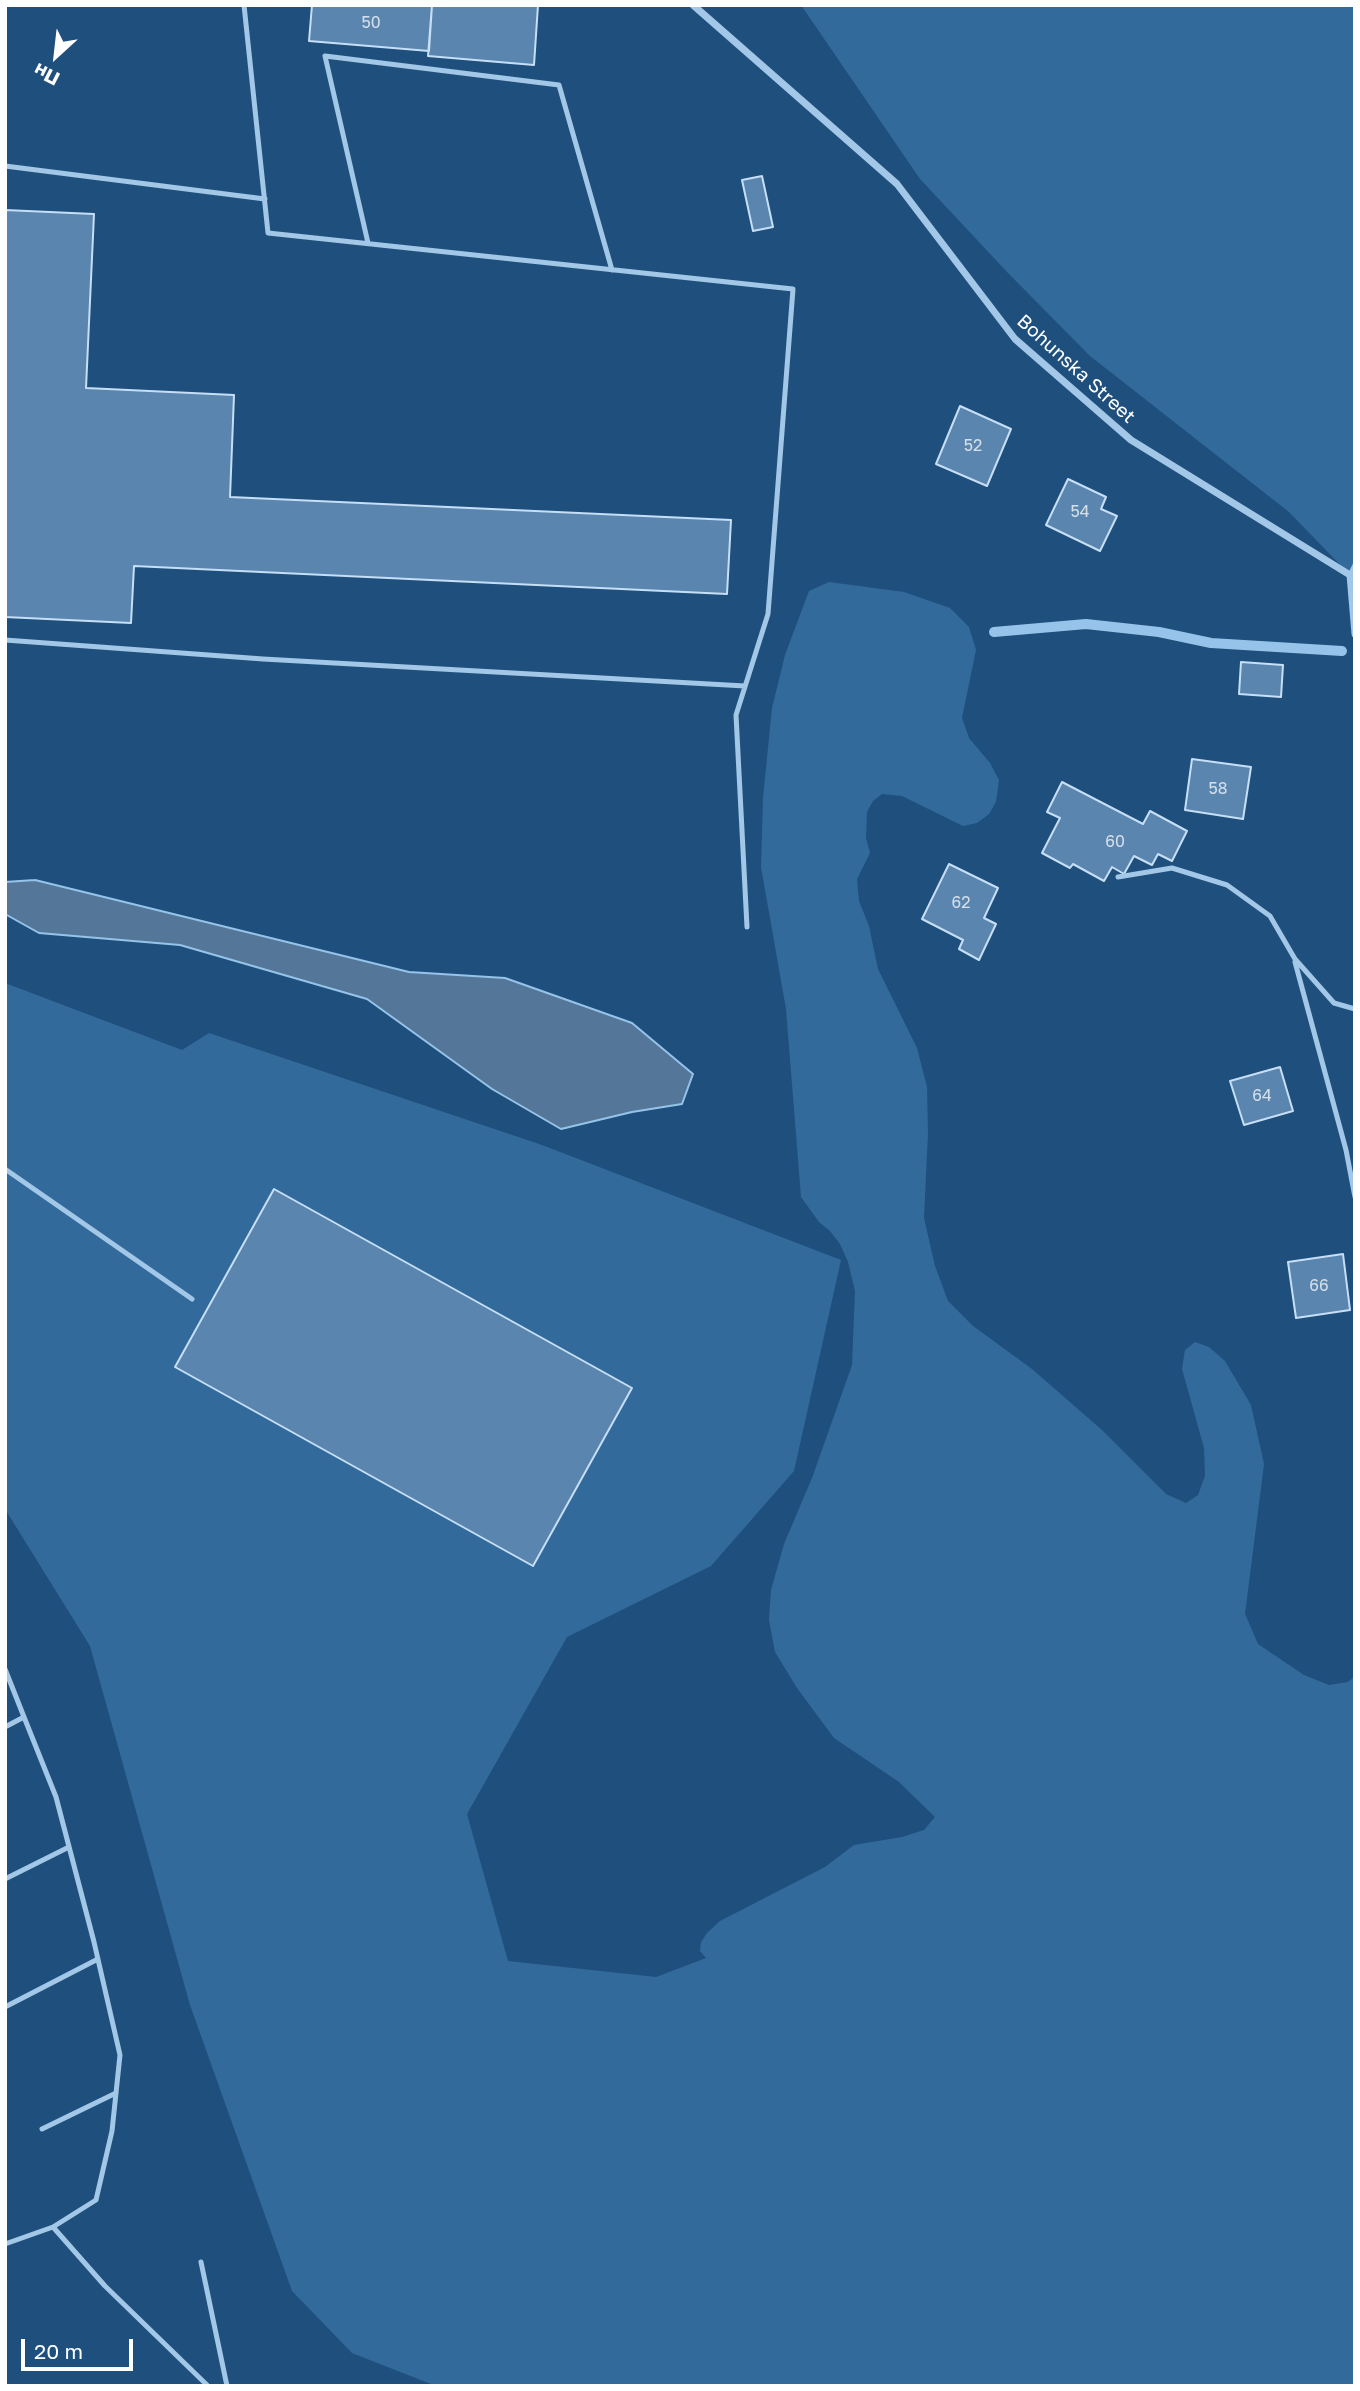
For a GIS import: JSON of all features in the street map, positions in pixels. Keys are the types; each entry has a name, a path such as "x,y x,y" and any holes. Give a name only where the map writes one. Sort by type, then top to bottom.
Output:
{"street":[{"name":"Bohunska Street","path":"693,5 897,184 1015,340 1131,440 1350,575"},
{"path":"1350,575 1355,634"}],"lane":[{"path":"244,5 268,233 793,289 768,614 736,715 747,926"},
{"path":"368,243 326,56 559,85 612,270"},
{"path":"5,166 265,199"},
{"path":"1350,575 1355,565"},
{"path":"5,640 262,659 745,686"},
{"path":"1118,877 1172,868 1227,885 1270,916 1294,959 1334,1003 1355,1009"},
{"path":"1294,959 1346,1150 1355,1197"},
{"path":"5,1169 192,1299"},
{"path":"5,1669 56,1797 120,2055 112,2132 96,2200 53,2227 5,2244"},
{"path":"5,1727 24,1717"},
{"path":"5,1879 69,1847"},
{"path":"5,2007 98,1959"},
{"path":"42,2129 116,2093"},
{"path":"53,2227 105,2286 208,2386"},
{"path":"201,2262 227,2386"}],"shaded area":[{"path":"801,5 1355,5 1355,634 1350,575 1289,512 1090,356 1008,273 920,179"},
{"path":"829,582 904,592 950,608 969,627 976,650 962,718 969,738 990,763 999,780 996,802 989,814 977,823 963,826 902,796 882,794 873,801 867,812 866,838 870,853 857,879 859,901 869,926 878,969 917,1048 927,1087 924,1218 935,1266 948,1301 973,1326 1032,1369 1102,1430 1166,1494 1186,1503 1198,1495 1205,1476 1204,1448 1182,1369 1185,1350 1195,1342 1209,1347 1225,1361 1251,1405 1264,1464 1245,1614 1258,1644 1304,1675 1329,1685 1348,1682 1355,1676 1355,2386 436,2386 352,2353 292,2291 190,2005 90,1646 5,1509 5,983 182,1050 209,1033 542,1145 841,1260 794,1471 711,1566 567,1637 467,1814 508,1961 656,1977 706,1958 700,1951 701,1942 720,1921 825,1867 854,1845 902,1837 924,1830 935,1817 899,1782 834,1738 797,1688 775,1652 769,1620 771,1590 784,1544 812,1478 852,1365 855,1291 848,1262 840,1244 819,1222 801,1197 786,1009 761,867 763,798 772,708 785,655 809,591"},
{"path":"35,880 409,972 505,978 632,1023 693,1074 682,1104 632,1112 561,1129 492,1089 367,999 180,945 39,933 5,914 5,882"}],"building":[{"path":"312,5 432,5 429,51 309,41"},
{"path":"432,5 538,5 534,65 428,56"},
{"path":"762,176 773,227 753,231 742,180"},
{"path":"5,210 94,214 86,388 234,395 230,497 731,520 727,594 134,566 131,623 5,617"},
{"path":"960,406 1011,429 987,486 936,464"},
{"path":"1068,479 1106,497 1101,509 1117,516 1100,551 1046,525"},
{"path":"1241,662 1283,665 1281,697 1239,694"},
{"path":"1192,759 1251,767 1243,819 1185,810"},
{"path":"1062,782 1143,824 1150,811 1187,831 1172,861 1158,854 1152,865 1134,856 1124,874 1112,867 1104,881 1073,864 1070,868 1042,853 1060,818 1047,812"},
{"path":"949,864 998,888 984,918 996,924 979,960 959,949 963,940 922,919"},
{"path":"1280,1067 1293,1111 1244,1125 1230,1081"},
{"path":"274,1189 632,1388 533,1566 175,1367"},
{"path":"1343,1254 1350,1310 1296,1318 1288,1262"}],"waterway":[{"path":"994,632 1086,624 1159,632 1211,643 1342,651"}]}
